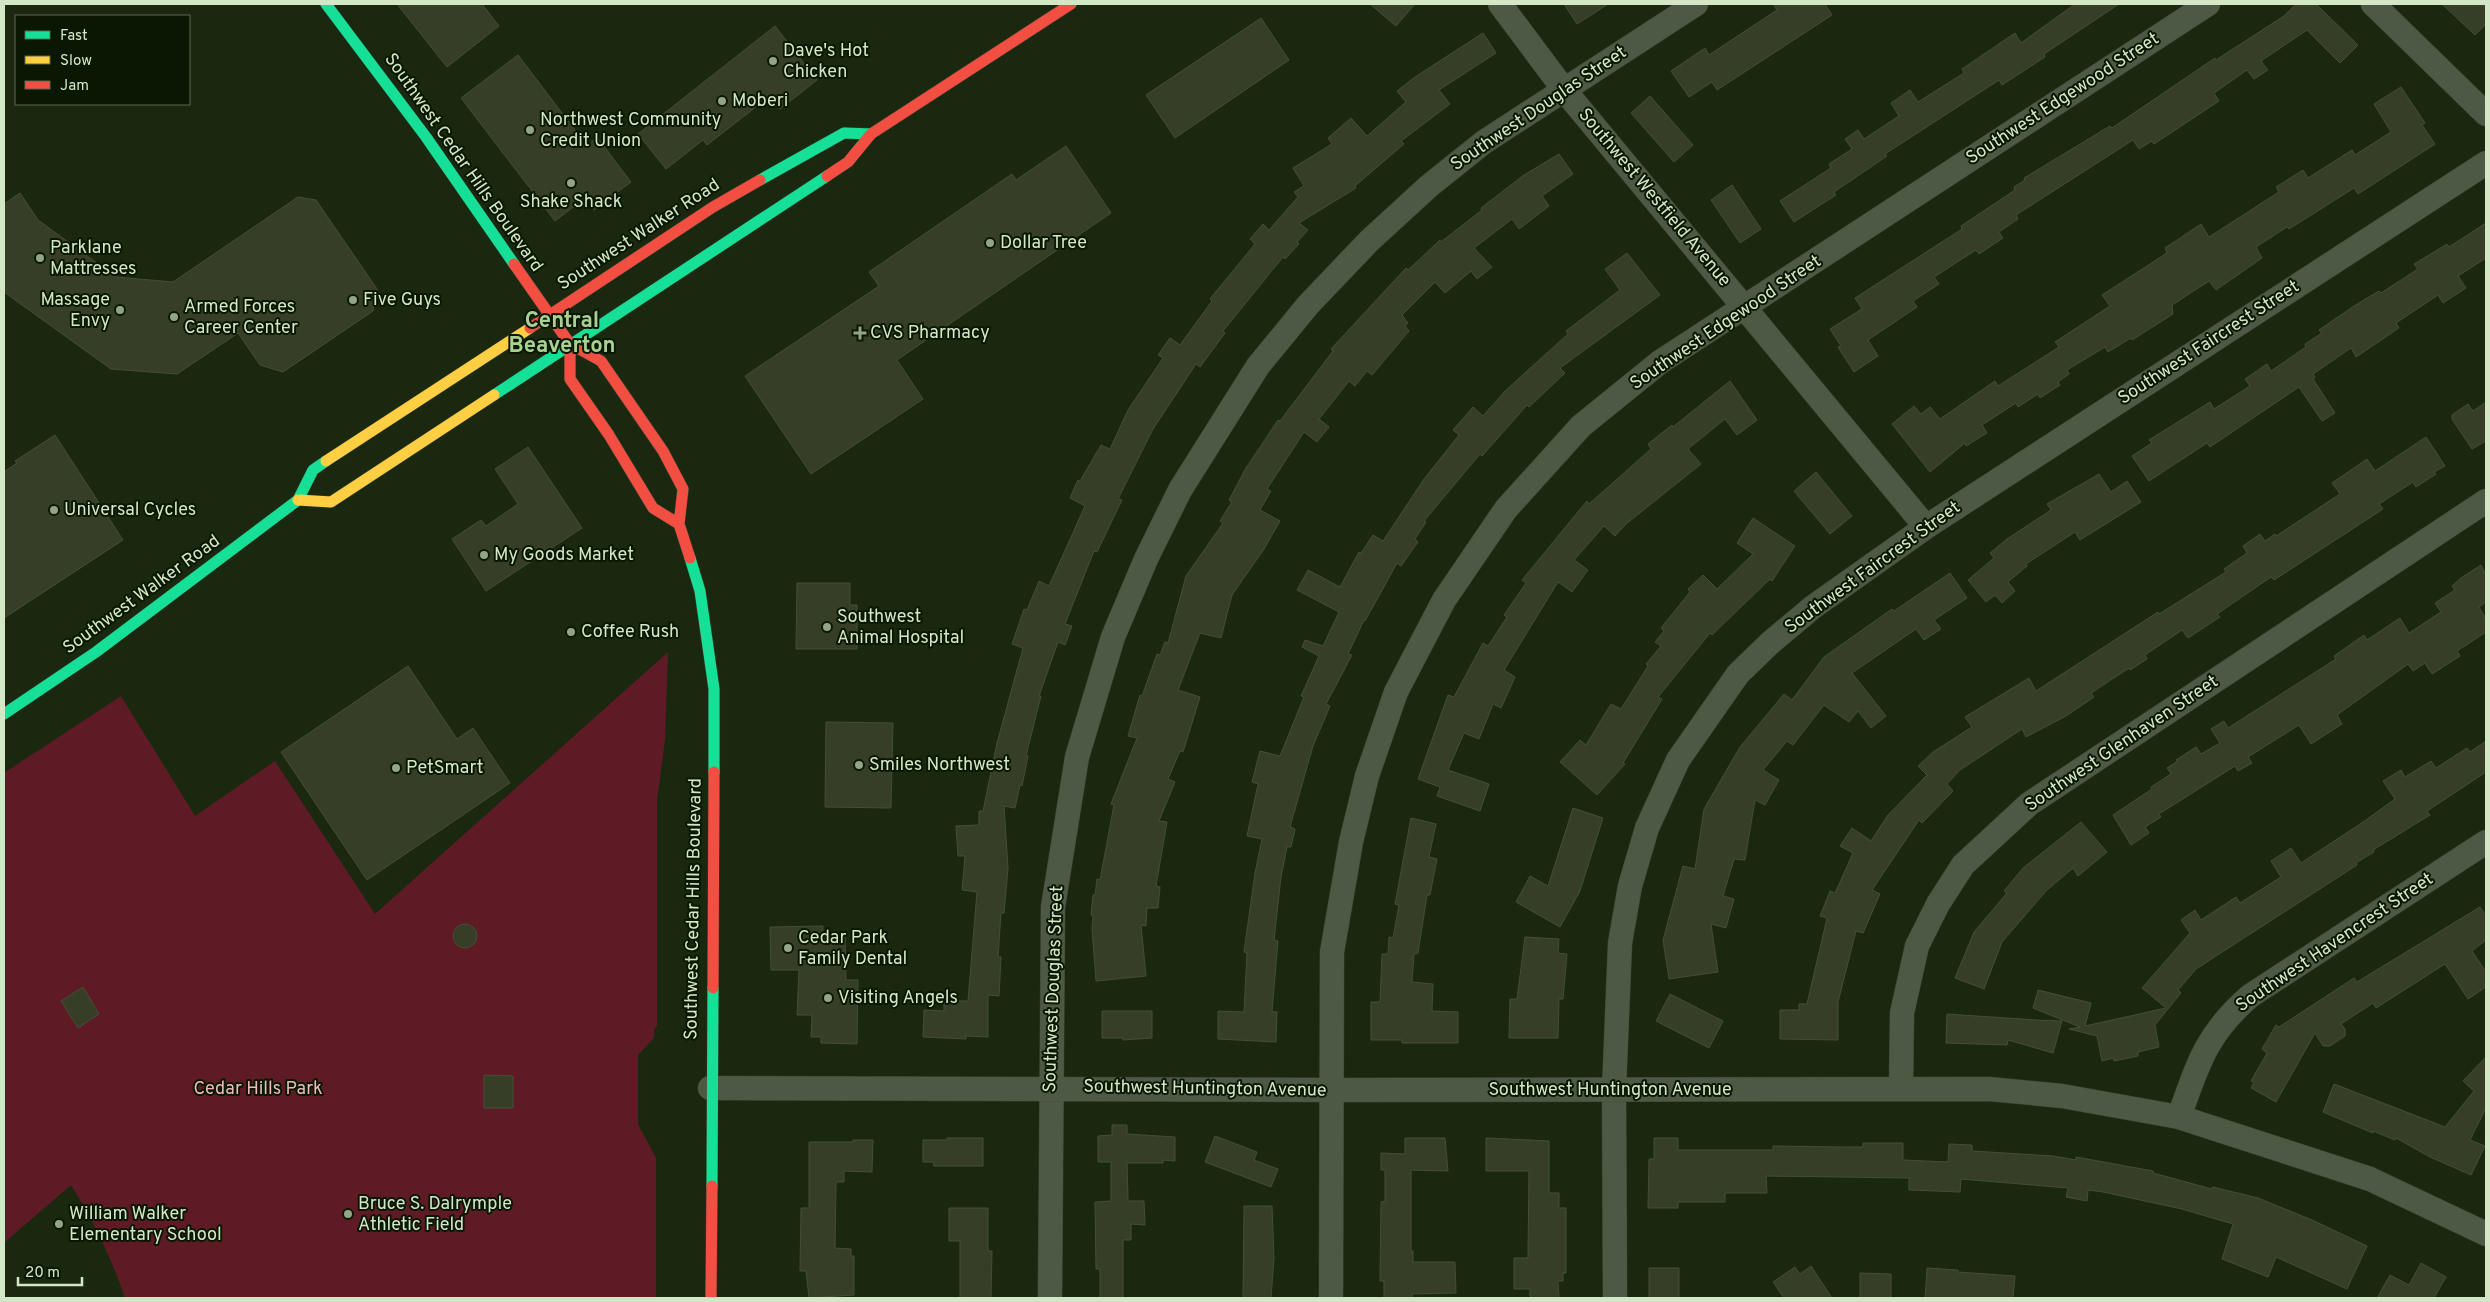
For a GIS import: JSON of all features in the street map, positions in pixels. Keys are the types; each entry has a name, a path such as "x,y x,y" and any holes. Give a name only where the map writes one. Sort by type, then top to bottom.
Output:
{"main road":[{"name":"Southwest Cedar Hills Boulevard","path":"326,4 426,137 570,344 601,362 663,451 682,489 679,524 700,591 714,690 710,1298"},
{"path":"298,500 331,502 848,162 871,134 1071,4"},
{"name":"Southwest Walker Road","path":"4,714 96,652 298,500 313,470 713,207 844,133 871,134"},
{"path":"570,344 570,379 609,435 653,508 679,524"}],"street":[{"name":"Southwest Westfield Avenue","path":"1500,4 1564,91 1926,527"},
{"name":"Southwest Douglas Street","path":"1050,1298 1053,907 1077,756 1113,637 1146,559 1180,490 1258,366 1308,305 1355,256 1429,186 1476,149 1696,4"},
{"name":"Southwest Edgewood Street","path":"1331,1298 1332,952 1351,842 1367,776 1396,692 1444,600 1506,509 1581,426 1660,362 2208,4"},
{"path":"2374,4 2486,114"},
{"name":"Southwest Faircrest Street","path":"1615,1298 1614,1090 1620,943 1630,886 1646,828 1678,760 1738,674 1813,606 1926,527 2486,163"},
{"name":"Southwest Glenhaven Street","path":"1901,1088 1902,1013 1917,946 1938,904 1964,866 2029,804 2486,501"},
{"name":"Southwest Havencrest Street","path":"2179,1117 2200,1059 2220,1025 2234,1010 2250,996 2486,842"},
{"name":"Southwest Huntington Avenue","path":"710,1088 1332,1090 1989,1089 2062,1096 2179,1117 2370,1178 2486,1234"}],"green space":[{"name":"Cedar Hills Park","path":"668,652 665,740 657,800 657,1026 654,1030 654,1038 638,1055 638,1124 656,1158 656,1298 125,1298 101,1240 71,1185 5,1242 4,773 121,696 195,816 275,761 375,914"}],"building":[{"path":"397,4 482,4 499,26 447,67"},
{"path":"1370,4 1415,4 1396,26"},
{"path":"1564,4 1608,4 1577,24"},
{"path":"1773,4 1825,4 1832,15 1717,90 1712,82 1689,97 1671,71 1705,48 1709,55 1777,10"},
{"path":"2075,4 2119,4 2044,54 2045,57 2002,85 1999,80 1885,154 1887,156 1834,192 1836,195 1794,222 1780,201 1831,168 1829,164 1852,149 1845,139 1858,130 1864,139 1899,116 1891,103 1910,90 1918,102 1964,73 1962,69 2015,33 2021,43"},
{"path":"2296,4 2316,4 2358,45 2340,63 2307,30 2261,61 2268,70 2254,79 2247,70 2214,93 2219,101 2154,144 2152,141 2139,149 2133,140 2016,215 2018,219 1999,232 2003,238 1979,254 1976,250 1934,277 1939,284 1913,301 1917,307 1868,340 1878,356 1854,372 1838,347 1841,346 1830,329 1862,309 1855,298 1962,229 1961,226 2015,190 2014,187 2025,180 2024,178 2110,126 2112,128 2215,58 2216,60 2284,16"},
{"path":"2442,4 2486,4 2486,24 2475,35"},
{"path":"1261,18 1289,60 1175,138 1146,95"},
{"path":"775,26 817,80 780,109 770,96 707,145 703,140 666,169 638,134"},
{"path":"1483,33 1496,53 1439,90 1450,104 1401,141 1404,144 1355,186 1356,188 1299,223 1308,230 1297,242 1299,244 1285,259 1283,257 1223,331 1225,333 1200,367 1196,364 1153,429 1118,499 1122,500 1097,552 1094,551 1065,624 1072,626 1065,645 1058,642 1039,696 1041,696 1026,756 1028,756 1022,786 1020,785 1015,808 1004,806 1008,868 1004,913 1001,913 998,957 1001,957 999,996 988,995 988,1037 966,1036 966,1039 923,1037 924,1010 944,1011 944,1001 968,1001 977,892 962,890 965,856 958,856 956,826 979,825 979,811 983,811 997,743 1023,648 1012,644 1024,609 1027,610 1039,581 1049,586 1085,506 1070,498 1078,480 1080,481 1101,445 1110,449 1128,410 1163,358 1158,355 1170,338 1180,345 1212,301 1210,299 1255,244 1250,239 1263,224 1269,230 1298,197 1294,192 1304,186 1293,168 1332,144 1328,138 1351,118 1367,136 1406,102 1397,91 1415,77"},
{"path":"518,55 587,146 597,137 631,182 594,210 585,198 555,221 461,98"},
{"path":"2401,87 2425,123 2422,125 2435,144 2358,194 2354,188 2289,229 2287,227 2256,247 2262,258 2216,290 2209,281 2172,305 2173,314 2132,340 2131,338 2108,352 2105,347 2067,370 2069,374 2058,382 2060,385 2040,398 2038,394 2018,407 2016,403 1982,425 1987,433 1966,446 1965,443 1930,472 1892,424 1914,406 1921,414 1930,407 1940,419 1995,381 1998,386 2059,347 2055,342 2110,306 2102,295 2167,253 2165,248 2201,224 2209,237 2279,192 2276,187 2303,170 2308,178 2352,150 2355,155 2391,132 2374,104"},
{"path":"1650,96 1693,145 1674,162 1631,113"},
{"path":"1066,146 1111,213 897,360 923,399 811,474 745,376 879,286 869,272 1012,174 1016,180"},
{"path":"1559,154 1573,174 1542,196 1549,206 1519,229 1512,219 1474,248 1492,267 1477,279 1471,271 1445,293 1435,282 1402,315 1408,323 1405,326 1409,331 1372,375 1367,371 1355,386 1349,381 1319,419 1329,427 1317,442 1304,432 1267,489 1271,491 1260,510 1280,521 1264,549 1232,595 1221,638 1200,633 1178,690 1200,697 1183,752 1180,751 1168,779 1175,782 1159,821 1167,822 1156,886 1160,887 1158,908 1147,908 1146,926 1141,925 1146,976 1096,981 1092,929 1093,915 1091,915 1093,895 1095,895 1097,879 1100,880 1114,805 1111,804 1137,738 1128,736 1140,695 1142,696 1157,654 1160,655 1165,642 1168,643 1186,576 1223,523 1220,521 1232,502 1229,500 1246,468 1278,420 1280,421 1333,351 1331,349 1406,268 1408,270 1440,240 1441,242 1524,175"},
{"path":"1732,185 1761,229 1740,243 1711,200"},
{"path":"20,193 38,220 116,277 173,282 298,197 316,200 377,289 373,311 283,372 260,365 238,333 177,374 111,369 4,292 4,204"},
{"path":"2486,223 2486,258 2458,276 2466,288 2443,303 2438,295 2396,323 2399,328 2356,357 2351,348 2313,374 2315,377 2313,379 2335,413 2322,421 2299,387 2210,447 2207,443 2149,481 2132,456 2152,443 2149,440 2210,402 2214,409 2250,386 2245,379 2267,364 2271,371 2306,347 2305,344 2322,333 2319,330 2354,306 2379,291 2381,293 2418,269 2414,264 2447,244 2449,247"},
{"path":"1627,253 1660,295 1560,368 1565,373 1529,407 1527,405 1482,456 1480,454 1424,521 1426,522 1415,539 1418,542 1401,566 1397,563 1364,620 1348,654 1352,655 1326,704 1330,706 1313,746 1290,827 1295,829 1291,847 1287,847 1281,877 1274,940 1278,941 1272,1012 1277,1012 1276,1042 1218,1039 1218,1011 1244,1012 1247,953 1244,952 1255,873 1262,839 1247,836 1258,784 1252,782 1260,751 1280,756 1304,697 1301,696 1319,656 1302,647 1305,640 1323,646 1339,612 1297,590 1308,570 1340,587 1359,552 1361,553 1373,535 1383,541 1424,479 1459,435 1453,430 1473,407 1483,416 1505,391 1568,334 1566,331 1620,290 1605,269"},
{"path":"1730,381 1757,420 1737,435 1725,419 1688,449 1701,464 1626,524 1615,536 1604,526 1574,560 1588,570 1572,592 1558,582 1504,670 1515,677 1501,708 1493,704 1479,739 1464,733 1448,770 1489,784 1480,811 1437,796 1440,787 1418,779 1448,695 1454,697 1483,643 1488,646 1507,617 1504,615 1526,583 1522,580 1587,501 1589,504 1651,449 1648,444 1672,425 1673,427"},
{"path":"2486,402 2486,441 2472,449 2452,419 2452,415 2468,404 2473,411"},
{"name":"Universal Cycles","path":"55,435 123,540 4,618 4,472 17,463 15,461"},
{"path":"2426,437 2445,466 2434,472 2436,474 2416,487 2413,482 2379,504 2383,509 2274,580 2271,577 2217,614 2220,617 2188,638 2182,630 2145,655 2147,659 2130,670 2129,668 2091,693 2094,697 2066,716 2026,737 2022,729 1960,770 1947,784 1953,791 1922,823 1919,820 1872,890 1880,894 1863,933 1856,931 1838,1002 1838,1040 1780,1039 1780,1010 1799,1010 1799,1004 1807,1004 1827,918 1820,916 1830,891 1835,893 1853,853 1840,846 1852,828 1871,841 1888,815 1927,775 1918,766 1933,752 1972,727 1965,717 2029,678 2036,691 2158,612 2159,614 2226,572 2224,569 2247,553 2243,546 2260,534 2265,541 2275,534 2276,536 2340,494 2332,483 2367,459 2375,471"},
{"path":"528,447 582,528 486,591 452,539 481,520 486,526 518,504 495,469"},
{"path":"1816,472 1852,516 1830,534 1794,491"},
{"path":"2099,474 2111,492 2127,481 2141,502 2080,540 2075,532 2026,564 2027,566 2008,582 2015,591 2002,603 1995,595 1986,602 1968,580 1994,558 1990,553 2007,539 2051,510 2047,504"},
{"path":"1753,518 1795,546 1772,581 1770,579 1712,635 1710,633 1658,697 1662,699 1623,763 1625,764 1597,795 1560,762 1580,740 1586,745 1611,704 1621,709 1648,666 1646,664 1661,646 1655,642 1664,631 1661,628 1690,592 1688,589 1703,575 1717,589 1753,554 1737,543"},
{"path":"2481,565 2486,575 2486,602 2479,607 2486,619 2486,632 2457,651 2460,656 2432,674 2425,663 2413,671 2408,664 2337,715 2342,724 2311,744 2299,725 2248,757 2252,763 2238,771 2235,766 2159,814 2161,817 2145,827 2149,833 2131,845 2113,815 2171,774 2167,768 2178,761 2176,760 2196,747 2201,754 2220,743 2211,729 2224,721 2228,728 2336,659 2334,656 2364,635 2367,640 2400,618 2409,633 2441,612 2435,603 2455,590 2452,586 2461,578"},
{"path":"1950,573 1967,598 1934,620 1941,629 1924,640 1916,629 1852,673 1886,716 1871,728 1858,711 1849,722 1824,705 1793,745 1787,741 1763,770 1779,780 1765,805 1755,800 1745,860 1734,859 1723,896 1734,899 1726,928 1711,924 1718,972 1669,979 1663,940 1683,866 1695,869 1704,809 1740,747 1784,694 1792,700 1824,657 1892,609 1894,611"},
{"name":"Southwest Animal Hospital","path":"797,583 850,583 850,605 857,605 857,649 796,649"},
{"name":"PetSmart","path":"408,666 457,739 473,728 510,783 367,880 281,752"},
{"name":"Smiles Northwest","path":"826,722 893,723 891,808 825,807"},
{"path":"2486,741 2486,772 2427,811 2430,815 2373,850 2374,852 2356,863 2357,865 2196,969 2178,990 2181,993 2155,1025 2159,1047 2138,1052 2138,1056 2114,1061 2114,1058 2102,1061 2097,1036 2069,1029 2080,1027 2033,1008 2038,990 2091,1003 2085,1026 2166,1008 2142,988 2190,933 2181,920 2195,910 2201,920 2236,897 2240,903 2281,877 2271,861 2291,848 2301,863 2366,820 2395,799 2383,781 2401,770 2405,777 2431,761 2436,768 2467,748 2470,752"},
{"path":"1573,808 1603,818 1580,891 1560,927 1516,902 1530,876 1548,886"},
{"path":"1411,818 1436,824 1429,857 1437,859 1430,895 1427,895 1418,953 1414,954 1412,982 1433,984 1432,1011 1458,1012 1458,1043 1402,1043 1402,1040 1371,1040 1371,1002 1380,1002 1382,954 1388,954 1389,937 1393,938 1399,905 1395,904"},
{"path":"2081,822 2107,852 2078,876 2073,868 2046,891 2002,942 1984,989 1955,978 1974,932 2007,893 2004,891 2023,868"},
{"path":"2480,907 2486,916 2486,940 2472,951 2486,972 2486,987 2468,999 2445,964 2376,1008 2373,1003 2341,1024 2345,1029 2345,1036 2330,1046 2323,1046 2315,1033 2276,1102 2251,1088 2254,1082 2251,1081 2267,1053 2262,1049 2276,1025 2279,1027 2354,978 2357,982"},
{"path":"465,924 470,925 476,931 476,941 470,947 465,948 460,947 454,941 453,936 454,931 460,925"},
{"path":"823,926 823,935 845,935 846,980 858,980 857,1044 821,1043 821,1037 811,1037 812,1015 797,1015 799,970 771,970 770,927"},
{"path":"1525,937 1559,939 1558,953 1567,954 1563,999 1559,999 1558,1038 1509,1038 1510,999 1517,999"},
{"path":"83,987 99,1014 78,1028 61,1001"},
{"path":"1670,994 1723,1021 1709,1048 1656,1021"},
{"path":"1102,1011 1152,1011 1152,1038 1123,1040 1123,1038 1102,1038"},
{"path":"1947,1014 2062,1021 2053,1053 2008,1040 2007,1045 1946,1043"},
{"path":"2486,1057 2486,1108 2470,1140 2485,1146 2471,1175 2430,1157 2396,1138 2395,1140 2373,1131 2373,1133 2323,1112 2334,1084 2445,1127 2474,1091 2463,1081"},
{"path":"484,1075 513,1076 513,1108 484,1108"},
{"path":"1112,1125 1127,1125 1127,1134 1175,1137 1175,1161 1127,1163 1128,1201 1144,1201 1145,1225 1131,1224 1131,1240 1123,1240 1123,1298 1100,1298 1100,1269 1096,1269 1095,1202 1111,1201 1111,1162 1098,1162 1098,1136 1112,1135"},
{"path":"1215,1136 1257,1152 1254,1160 1278,1169 1271,1187 1205,1162"},
{"path":"947,1138 983,1138 983,1166 934,1166 933,1162 923,1162 923,1140 947,1140"},
{"path":"1405,1138 1445,1138 1448,1171 1411,1170 1411,1251 1413,1251 1413,1262 1455,1262 1456,1293 1412,1294 1412,1298 1384,1298 1384,1281 1380,1281 1381,1202 1385,1201 1385,1170 1381,1170 1381,1153 1405,1154"},
{"path":"1486,1138 1549,1141 1549,1193 1559,1193 1559,1208 1566,1208 1566,1273 1563,1273 1563,1281 1558,1281 1559,1298 1530,1298 1530,1289 1514,1289 1514,1258 1528,1258 1529,1171 1486,1171"},
{"path":"1654,1138 1678,1138 1678,1150 1773,1150 1773,1146 1863,1147 1863,1143 1903,1143 1903,1160 1948,1162 1949,1144 1972,1145 1972,1151 2053,1156 2076,1160 2076,1157 2153,1171 2153,1173 2212,1189 2213,1187 2258,1198 2312,1220 2367,1246 2347,1289 2276,1257 2268,1277 2222,1259 2233,1224 2182,1209 2103,1192 2088,1190 2087,1201 2066,1197 2068,1188 1961,1179 1960,1192 1909,1190 1909,1178 1766,1176 1767,1193 1725,1193 1725,1202 1678,1202 1678,1208 1648,1208 1649,1159 1654,1159"},
{"path":"853,1140 873,1140 872,1172 844,1171 844,1182 836,1182 835,1248 851,1249 851,1256 854,1256 854,1295 809,1298 806,1271 800,1271 801,1208 809,1208 809,1142 853,1142"},
{"path":"1244,1206 1272,1206 1274,1258 1271,1298 1243,1298"},
{"path":"949,1208 988,1208 988,1251 992,1251 991,1298 960,1298 960,1241 949,1241"},
{"path":"2421,1263 2446,1277 2434,1298 2377,1298 2390,1275 2409,1285"},
{"path":"1811,1266 1832,1298 1784,1298 1773,1282 1795,1267 1800,1274"},
{"path":"1649,1268 1679,1268 1679,1298 1649,1298"},
{"path":"1927,1268 2015,1276 2013,1298 1925,1298"},
{"path":"1860,1273 1891,1274 1891,1298 1860,1298"}],"traffic: fast":[{"path":"326,4 426,137 514,264"},
{"path":"760,180 844,133 871,134"},
{"path":"494,395 827,176"},
{"path":"4,714 96,652 298,500 313,470 326,461"},
{"path":"690,558 700,591 714,689 714,772"},
{"path":"712,1186 713,988"}],"traffic: slow":[{"path":"326,461 530,328"},
{"path":"298,500 331,502 494,395"}],"traffic: jam":[{"path":"827,176 848,162 871,134 1071,4"},
{"path":"530,328 713,207 760,180"},
{"path":"514,264 570,344 601,361 663,451 683,489 679,524 690,558"},
{"path":"570,344 570,379 609,435 653,508 679,524"},
{"path":"713,988 714,772"},
{"path":"711,1298 712,1186"}],"place":[{"name":"Dave's Hot Chicken","path":"773,61"},
{"name":"Moberi","path":"722,101"},
{"name":"Northwest Community Credit Union","path":"530,130"},
{"name":"Shake Shack","path":"571,183"},
{"name":"Dollar Tree","path":"990,243"},
{"name":"Parklane Mattresses","path":"40,258"},
{"name":"Five Guys","path":"353,300"},
{"name":"Massage Envy","path":"120,310"},
{"name":"Armed Forces Career Center","path":"174,317"},
{"name":"CVS Pharmacy","path":"860,333"},
{"name":"Universal Cycles","path":"54,510"},
{"name":"My Goods Market","path":"484,555"},
{"name":"Southwest Animal Hospital","path":"827,627"},
{"name":"Coffee Rush","path":"571,632"},
{"name":"Smiles Northwest","path":"859,765"},
{"name":"PetSmart","path":"396,768"},
{"name":"Cedar Park Family Dental","path":"788,948"},
{"name":"Visiting Angels","path":"828,998"},
{"name":"Bruce S. DaIrymple Athletic Field","path":"348,1214"},
{"name":"William Walker Elementary School","path":"59,1224"}],"district":[{"name":"Central Beaverton","path":"562,334"}]}
